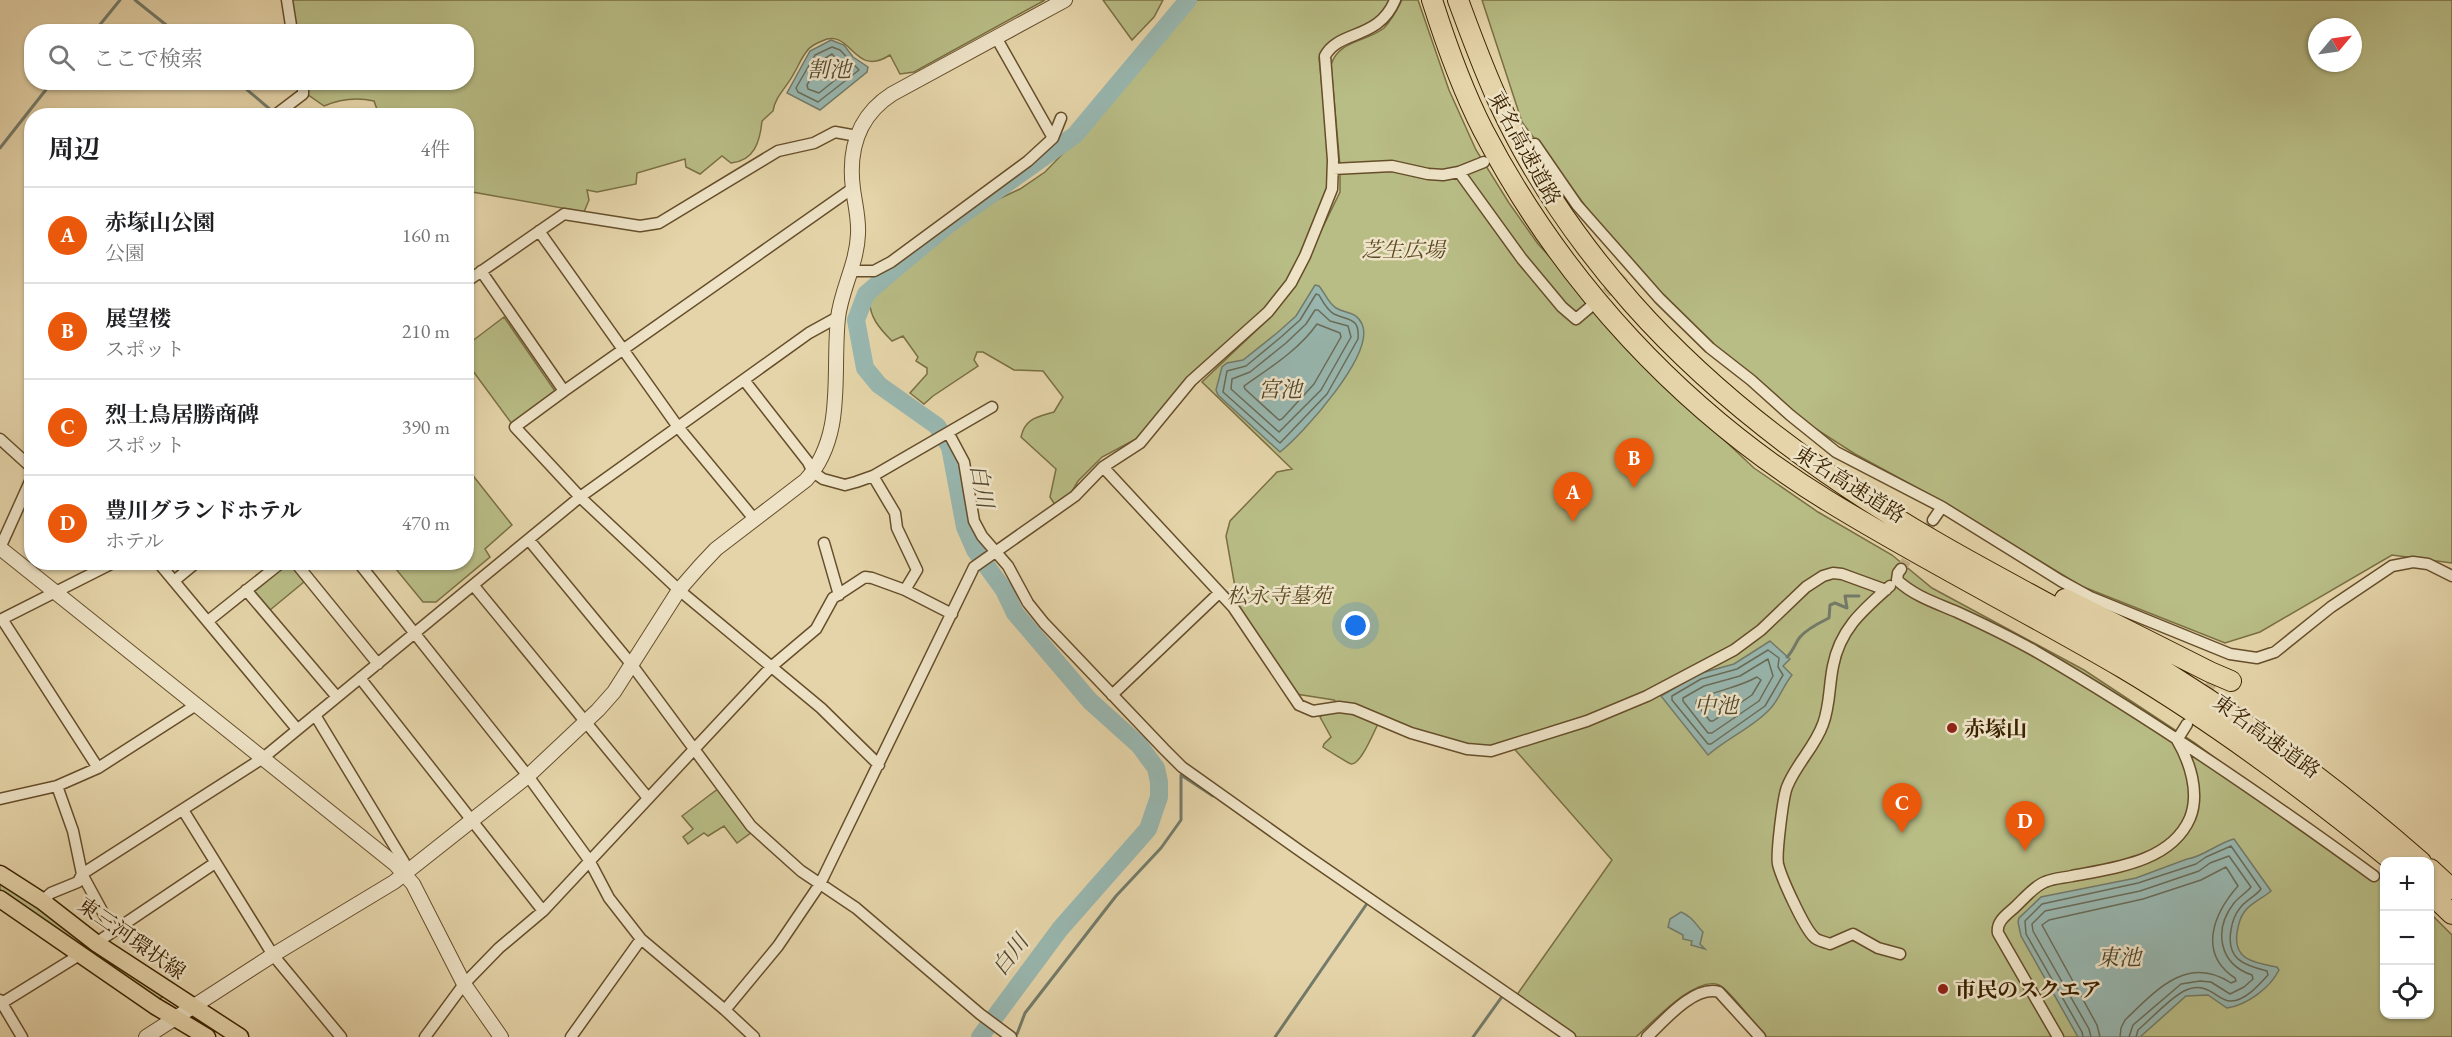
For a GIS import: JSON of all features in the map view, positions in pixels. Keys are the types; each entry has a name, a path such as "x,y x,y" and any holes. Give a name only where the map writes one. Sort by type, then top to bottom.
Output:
{"highway":[{"name":"東名高速道路","path":"1432,0 1461,82 1482,127 1502,164 1543,228 1587,289 1638,348 1684,393 1736,437 1827,500 2070,638 2184,706 2324,806 2389,857"},
{"name":"東名高速道路","path":"1458,0 1501,106 1526,153 1592,255 1633,304 1685,357 1738,405 1822,470 1934,541 2037,596 2206,698 2278,747 2416,857"},
{"path":"1934,541 1969,552 2008,570 2210,672 2227,673"},
{"path":"2434,873 2452,889"},
{"path":"2434,897 2452,914"}],"main road":[{"name":"東三河環状線","path":"0,874 42,901 96,944 240,1037"},
{"name":"東三河環状線","path":"3,906 207,1037"}],"street":[{"path":"287,0 291,24"},
{"path":"149,1036 273,955 394,882 473,822 528,776 614,692 680,590 716,549 813,472 824,456 833,425 838,317 852,270 858,236 852,155 856,136 866,118 882,100 1065,0"},
{"path":"725,1010 778,946 820,884 974,567 1075,496 1103,467 1140,443 1191,381 1278,301 1291,284 1332,189 1333,169 1325,56 1330,47 1377,25 1389,13 1395,0"},
{"path":"997,39 1053,138"},
{"path":"285,108 303,94 303,90"},
{"path":"852,270 874,271 891,262 1028,161 1053,138 1061,118"},
{"path":"474,276 564,214 640,226 659,223 778,151 814,143 835,132 856,136"},
{"path":"1535,144 1577,205 1630,271 1710,348 1836,452 1942,507 2090,597 2230,654 2257,658 2275,652 2331,607 2392,566 2413,561 2428,564 2452,576"},
{"path":"1333,169 1392,166 1428,174 1459,172 1484,162"},
{"path":"1459,172 1522,259 1562,307 1576,319 1589,308"},
{"path":"853,188 621,349 515,427 580,497 680,590 820,708 879,765"},
{"path":"539,231 678,427 755,520"},
{"path":"481,271 564,391"},
{"path":"42,901 51,893 78,882 82,874 263,758 580,497 809,333 838,317"},
{"path":"744,380 808,462 813,472 823,479 845,485 873,476 992,408"},
{"path":"949,434 964,462 974,521 995,554 1008,566 1028,603 1044,623 1182,767 1398,920 1570,1037"},
{"path":"0,439 24,461"},
{"path":"1103,467 1233,607 1299,705 1313,711 1339,707 1354,709 1411,733 1467,749 1491,751 1587,721 1657,691 1734,650 1761,630 1806,587 1823,576 1833,573 1842,574 1886,590"},
{"path":"873,476 895,513 897,528 917,570 905,590"},
{"path":"24,495 0,548 24,567"},
{"path":"1933,520 1942,507"},
{"path":"530,540 632,665 752,826 801,872 856,908 1011,1037"},
{"path":"824,543 839,595"},
{"path":"1900,954 1878,948 1853,934 1830,944 1814,937 1788,892 1777,862 1786,790 1795,767 1818,736 1824,722 1839,642 1847,627 1861,611 1897,580 1898,573 1902,569"},
{"path":"28,570 404,873 413,884 464,984 501,1037"},
{"path":"98,768 1,620 99,570"},
{"path":"165,570 297,729"},
{"path":"174,581 187,570"},
{"path":"207,621 272,570"},
{"path":"302,570 378,664"},
{"path":"364,570 528,776 589,860 609,897 641,939 754,1037"},
{"path":"425,1037 464,984 499,948 543,911 771,667 816,629 828,605 839,595 865,578 905,590 952,614"},
{"path":"1897,580 1930,602 1956,612 2032,650 2177,740 2277,806 2374,876"},
{"path":"474,586 648,798"},
{"path":"246,590 337,697"},
{"path":"1112,695 1219,593"},
{"path":"2227,673 2230,654"},
{"path":"360,678 543,911"},
{"path":"0,799 57,786 98,768 196,705"},
{"path":"315,715 404,862 404,873"},
{"path":"2177,740 2187,724"},
{"path":"2058,1037 1998,933 1999,923 2042,883 2141,860 2165,848 2181,834 2192,813 2193,794 2186,756 2177,740"},
{"path":"57,786 73,831 82,874 113,931"},
{"path":"183,810 273,955 341,1037"},
{"path":"96,944 216,864"},
{"path":"571,1037 641,939"},
{"path":"22,1037 1,1001 81,954"},
{"path":"1647,1037 1698,993 1712,990 1719,992 1760,1037"}],"green space":[{"path":"292,0 1045,0 914,72 900,74 890,55 878,61 868,61 840,41 832,39 822,41 805,54 778,97 773,111 762,121 757,143 745,159 731,163 722,156 700,174 686,167 685,159 637,173 636,184 597,192 587,190 589,200 584,212 474,192 474,108 376,108 374,101 361,99 349,99 324,106 307,94 307,90 474,90 474,24 296,24"},
{"path":"1103,0 1163,0 1154,17 1132,40"},
{"path":"1195,0 1391,0 1378,21 1331,43 1319,58 1329,156 1327,196 1300,257 1285,283 1262,312 1138,438 1102,457 1078,481 1071,493 1055,505 1050,497 1056,469 1021,437 1029,422 1054,412 1063,397 1043,371 1014,370 983,352 977,352 974,360 978,366 924,404 910,393 927,374 927,368 916,361 918,357 903,336 892,341 879,327 871,311 870,298 949,228 971,212 1020,189 1045,172 1083,133 1121,83"},
{"path":"1402,0 1418,0 1449,90 1476,150 1509,203 1538,244 1692,410 1754,468 1818,512 1892,555 1932,588 2084,670 2195,743 2300,821 2380,876 2380,1019 2434,1019 2434,917 2452,935 2452,1037 1766,1037 1724,988 1710,984 1687,993 1636,1037 1576,1037 1516,996 1612,860 1510,744 1481,748 1379,722 1363,754 1355,763 1351,764 1323,747 1331,737 1320,717 1338,704 1334,700 1296,694 1227,596 1228,592 1235,587 1226,536 1230,521 1277,472 1292,469 1202,382 1263,324 1295,284 1340,192 1340,166 1331,65 1335,57 1346,46 1377,33 1392,18"},
{"path":"1482,0 2452,0 2452,563 2392,555 2260,632 2225,643 2081,586 1945,503 1855,454 1802,420 1712,345 1662,295 1605,232 1522,122"},
{"path":"504,317 555,391 512,424 474,372 474,340"},
{"path":"474,477 512,525 485,549 490,557 436,602 423,602 397,570 474,570"},
{"path":"279,570 295,570 304,582 270,610 255,589"},
{"path":"719,788 752,832 737,843 724,826 708,836 704,833 688,844 683,837 693,829 682,816"},
{"path":"0,881 164,996 155,1002 0,894"}],"water":[{"name":"割池","path":"831,40 844,45 853,57 868,67 867,72 820,110 787,93 810,51"},
{"name":"宮池","path":"1315,285 1319,286 1333,306 1360,320 1363,337 1358,354 1335,392 1291,443 1280,452 1218,395 1216,390 1222,367 1227,363 1243,360 1277,333 1296,316"},
{"name":"中池","path":"1770,641 1790,659 1783,666 1792,675 1769,710 1708,755 1661,696 1698,674 1734,664"},
{"name":"東池","path":"2234,839 2271,891 2251,905 2242,916 2237,933 2239,950 2242,955 2254,962 2277,967 2279,970 2275,977 2250,999 2227,1008 2208,995 2186,996 2140,1037 2078,1037 2021,936 2019,918 2041,897 2136,878 2198,856"},
{"path":"1681,912 1703,932 1700,944 1705,949 1691,945 1692,941 1683,939 1683,935 1668,927 1670,919"}],"waterway":[{"path":"100,24 120,0"},
{"path":"135,0 165,24"},
{"name":"白川","path":"980,1037 1060,929 1148,829 1159,797 1159,782 1156,768 1139,745 1090,701 1015,613 1004,590 975,550 965,527 950,447 937,426 879,385 865,368 856,320 866,294 896,268 948,225 1075,135 1188,0"},
{"path":"32,108 46,90"},
{"path":"247,90 268,108"},
{"path":"0,148 24,118"},
{"path":"1787,657 1803,634 1829,618 1830,605 1835,603 1847,608 1845,596 1859,596"},
{"path":"1017,1034 1025,1013 1116,896 1161,848 1181,820 1181,775 1213,796"},
{"path":"1275,1037 1366,905"},
{"path":"1473,1037 1501,998"}],"tunnel":[{"path":"1595,303 1628,273"},
{"path":"1901,569 1933,520"},
{"path":"2201,701 2223,665"}],"place":[{"name":"展望楼","path":"1634,488"},
{"name":"赤塚山公園","path":"1573,522"},
{"name":"赤塚山","path":"1952,728"},
{"name":"烈士鳥居勝商碑","path":"1902,833"},
{"name":"豊川グランドホテル","path":"2025,851"},
{"name":"市民のスクエア","path":"1943,989"}],"park label":[{"name":"芝生広場","path":"1403,249"},
{"name":"松永寺墓苑","path":"1279,595"}]}
